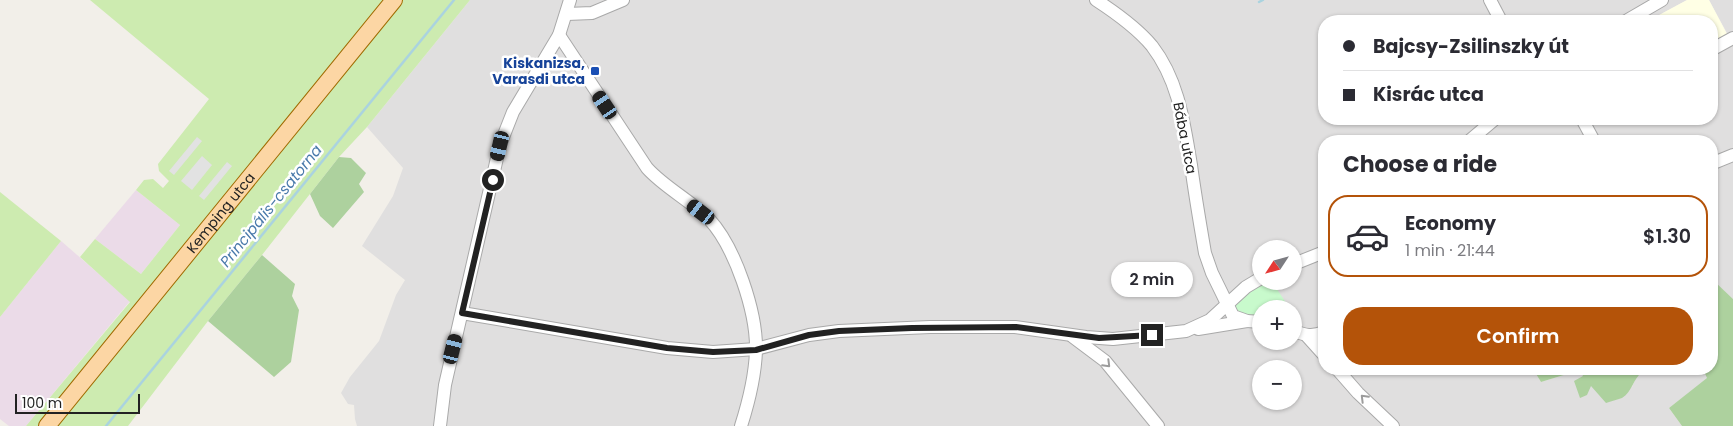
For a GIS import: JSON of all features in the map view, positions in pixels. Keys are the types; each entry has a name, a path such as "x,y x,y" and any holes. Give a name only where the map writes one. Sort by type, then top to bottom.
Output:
{"main road":[{"name":"Kemping utca","path":"47,426 394,0"}],"street":[{"path":"440,426 445,386 503,137 513,112 559,35 570,0"},
{"path":"567,14 592,13 623,0"},
{"name":"Bába utca","path":"1096,0 1110,4 1152,46 1171,78 1182,115 1205,253 1209,266 1234,316 1247,321"},
{"path":"1490,0 1498,15"},
{"path":"1636,15 1662,0"},
{"path":"559,35 647,168 661,182 701,212 723,238 737,265 744,285 753,325 756,350 750,398 741,426"},
{"path":"1718,46 1733,38"},
{"path":"1476,135 1488,125"},
{"path":"1718,161 1733,155"},
{"path":"1302,261 1318,254"},
{"path":"1186,331 1210,320 1227,303 1252,283"},
{"path":"462,313 667,348 724,352 756,350 809,335 839,331 930,327 1016,327 1112,338 1186,331 1252,321"},
{"path":"1068,334 1105,361 1158,426"},
{"path":"1302,334 1318,349"},
{"path":"1306,336 1318,334"},
{"path":"1342,375 1393,426"}],"shaded area":[{"path":"470,0 1687,0 1659,15 1318,15 1318,125 1718,125 1718,41 1728,35 1709,0 1733,0 1733,299 1718,286 1718,135 1318,135 1318,375 1537,375 1541,382 1564,375 1583,375 1591,386 1632,387 1638,375 1706,375 1708,378 1669,408 1682,426 357,426 354,405 348,404 341,393 350,377 379,341 396,295 405,280 362,246 393,196 403,168 367,127"},
{"path":"1687,0 1709,0 1717,15 1659,15"},
{"path":"1718,17 1728,36 1718,41"},
{"path":"197,137 202,141 174,175 169,171"},
{"path":"202,156 212,165 192,190 181,181"},
{"path":"227,162 232,166 204,200 199,196"},
{"path":"136,190 180,225 141,274 95,239"},
{"path":"61,241 130,301 26,426 9,426 0,419 0,317"}],"green space":[{"path":"90,0 470,0 367,127 339,157 208,321 128,426 26,426 130,302 80,257 95,239 141,274 180,225 136,190 144,180 153,179 163,188 169,181 159,171 158,164 209,99"},
{"path":"339,157 351,158 366,173 359,184 364,192 333,228 320,216 310,194"},
{"path":"0,192 61,241 0,317"},
{"path":"262,255 295,284 292,296 299,310 291,362 274,377 208,321"},
{"path":"1718,285 1733,299 1733,426 1682,426 1669,408 1707,378 1706,375 1718,375"},
{"path":"1253,290 1278,290 1284,300 1252,300 1252,317 1248,317 1235,309 1235,303"},
{"path":"1537,375 1564,375 1541,382"},
{"path":"1639,375 1622,398 1606,403 1591,386 1587,395 1580,398 1574,381 1583,376"}],"waterway":[{"name":"Principális-csatorna","path":"106,426 454,0"},
{"path":"1259,2 1263,0"}],"place":[{"name":"Kiskanizsa, Varasdi utca","path":"595,71"}],"route":[{"path":"493,180 462,313 667,348 713,352 756,350 809,335 839,331 912,328 1016,327 1099,338 1152,335"}]}
